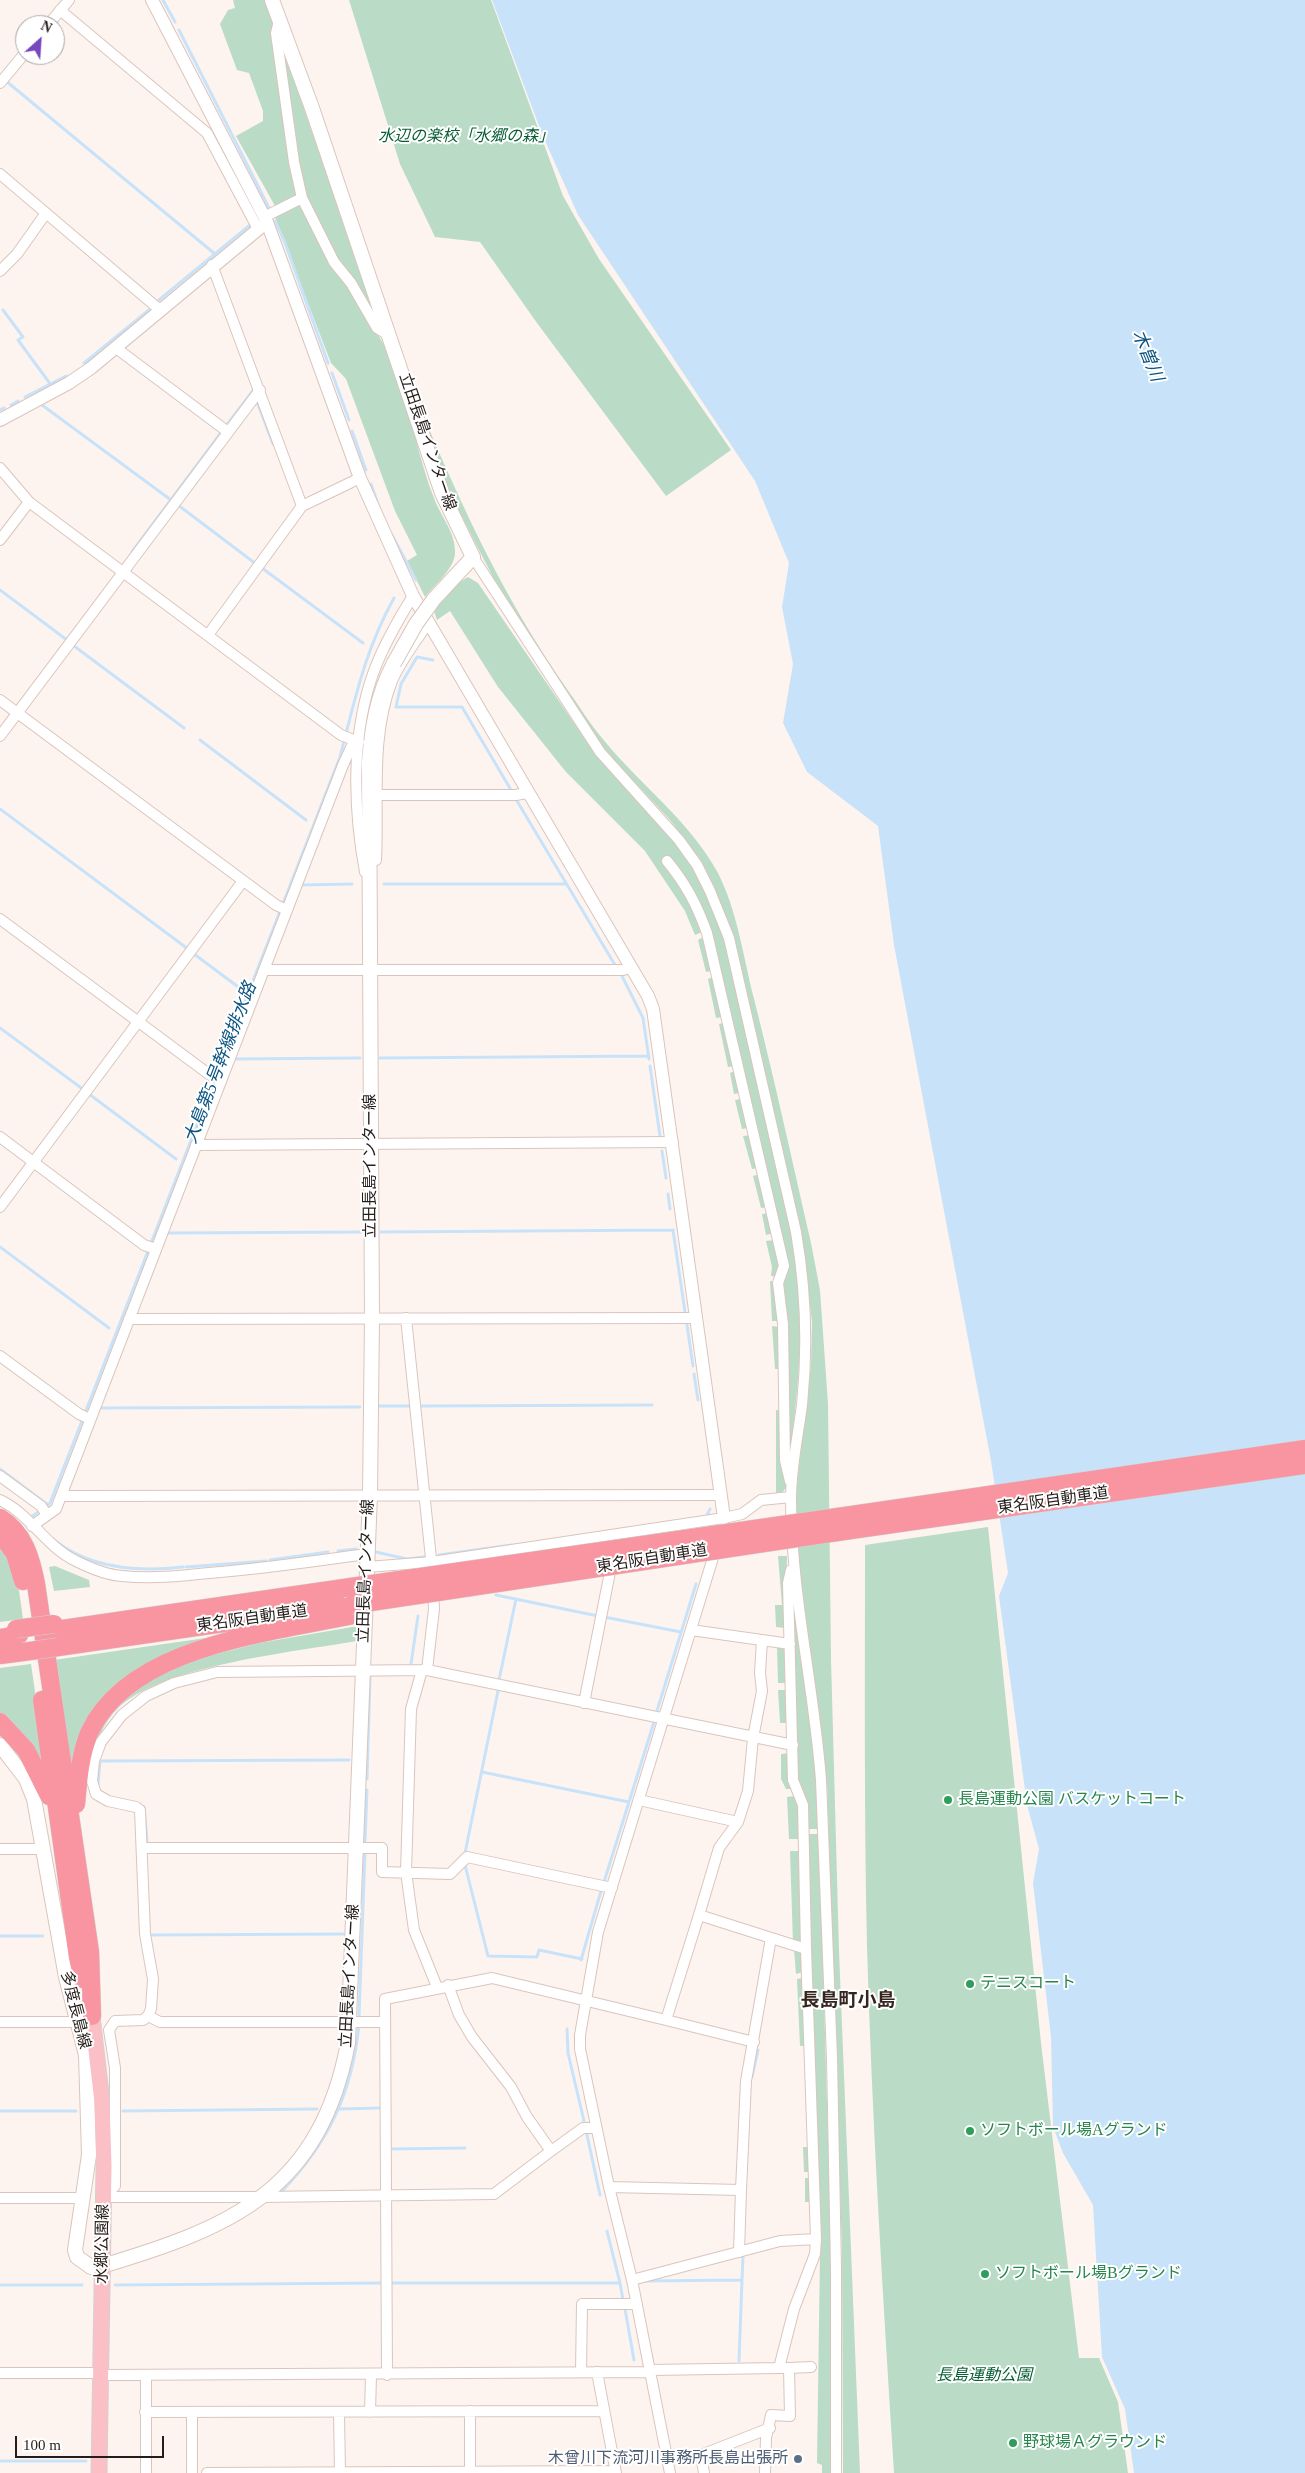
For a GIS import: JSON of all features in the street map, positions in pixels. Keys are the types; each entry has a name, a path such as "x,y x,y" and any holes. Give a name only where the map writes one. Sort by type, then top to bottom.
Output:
{"highway":[{"name":"東名阪自動車道","path":"56,1634 215,1602 252,1600 1305,1449"},
{"name":"東名阪自動車道","path":"0,1638 352,1610 483,1586 707,1551 1305,1465"},
{"path":"0,1518 12,1527 22,1539 32,1568 68,1838 78,1958 86,2019"},
{"path":"0,1533 16,1554 24,1583 68,1838"},
{"path":"68,1838 86,1743 103,1712 127,1686 150,1670 191,1652 352,1610"},
{"path":"14,1637 56,1634"},
{"name":"東名阪自動車道","path":"0,1655 14,1637"},
{"path":"0,1722 14,1735 36,1768 68,1838"}],"main road":[{"name":"立田長島インター線","path":"102,2266 180,2241 217,2226 262,2198 291,2169 318,2131 341,2075 350,2021 370,1495 372,1318 368,772 371,736 380,694 394,663 416,624 434,599 473,557 442,493 390,336 272,0"},
{"name":"多度長島線","path":"0,1745 26,1779 38,1816 60,1947 86,2019 89,2155 84,2198 74,2250 78,2257 91,2267 102,2266"},
{"name":"水郷公園線","path":"86,2019 102,2102 104,2197 99,2473"}],"street":[{"path":"56,15 69,0"},
{"path":"152,0 263,222 360,478 413,596 526,792 648,996 656,1022 724,1518 598,1932 580,2035 580,2049 609,2187 632,2280 670,2473"},
{"path":"60,10 207,133 263,222"},
{"path":"279,21 276,33 294,162 302,198 334,262 350,283 377,328 390,336"},
{"path":"0,83 15,65"},
{"path":"0,174 160,310"},
{"path":"0,420 69,384 116,348 263,222 302,198"},
{"path":"0,271 16,254 46,213"},
{"path":"212,265 302,506"},
{"path":"116,348 228,432"},
{"path":"0,736 260,390"},
{"path":"0,468 29,502 341,735 355,741"},
{"path":"208,635 302,506 360,478"},
{"path":"0,540 29,502"},
{"path":"473,557 600,752 664,820 697,865 729,938 796,1232 804,1278 806,1322 805,1362 792,1492 793,1560 818,1743 821,1780 832,2058 836,2269 836,2473"},
{"path":"32,1526 45,1511 56,1509 86,1417 129,1319 151,1248 196,1145 217,1078 264,970 282,908 355,741 374,672 385,645 413,596"},
{"path":"369,897 374,882 378,754 384,708 393,680 428,622"},
{"path":"0,700 282,908"},
{"path":"355,741 358,818 369,897"},
{"path":"377,795 516,795 526,792"},
{"path":"667,861 686,884 697,904 707,933 784,1266 778,1283 783,1324 785,1460 792,1492"},
{"path":"0,1207 243,881"},
{"path":"0,919 138,1022 217,1078"},
{"path":"264,970 623,970 630,968"},
{"path":"0,1137 151,1248"},
{"path":"196,1145 673,1142"},
{"path":"406,1318 426,1494 434,1609 424,1670 411,1709 406,1872 414,1930 437,1988"},
{"path":"129,1319 698,1318"},
{"path":"0,1356 86,1417"},
{"path":"0,1476 45,1511"},
{"path":"0,1500 17,1510 45,1540 74,1560 101,1572 122,1576 168,1577 367,1561 432,1562 724,1518 742,1514 761,1500 792,1492"},
{"path":"60,1496 721,1495"},
{"path":"584,1703 617,1535"},
{"path":"765,2473 766,2438 770,2428 771,2416 790,2416 784,2368 794,2309 815,2254 816,2238 803,1805 793,1780 788,1583 793,1560"},
{"path":"691,1630 790,1644"},
{"path":"666,2020 719,1848 738,1822 748,1791 753,1738 762,1691 760,1673 762,1640"},
{"path":"104,2197 115,2186 115,2068 109,2030 115,2021 143,2020 152,2009 152,1979 145,1934 140,1810 96,1794 92,1781 94,1761 102,1742 112,1726 133,1705 159,1688 217,1672 424,1670 793,1746"},
{"path":"639,1800 738,1822"},
{"path":"142,1848 382,1848 382,1872 450,1874 466,1857 612,1888"},
{"path":"0,1849 44,1849"},
{"path":"699,1915 806,1949"},
{"path":"739,2252 746,2081 771,1938"},
{"path":"387,2374 384,2196 385,1999 448,1985 492,1978 532,1986 586,2002 754,2042"},
{"path":"448,1985 459,2015 472,2037 511,2086 527,2117 551,2151"},
{"path":"148,2016 160,2022 384,2022"},
{"path":"0,2022 86,2019"},
{"path":"104,2197 262,2198 494,2194 583,2128 596,2128"},
{"path":"609,2187 742,2190"},
{"path":"0,2198 84,2198"},
{"path":"632,2280 780,2241 816,2238"},
{"path":"581,2372 582,2304 637,2304"},
{"path":"0,2373 146,2376 371,2375 811,2368"},
{"path":"207,2473 616,2472 597,2372"},
{"path":"370,2412 371,2375"},
{"path":"146,2376 146,2473"},
{"path":"470,2411 470,2472"},
{"path":"145,2412 604,2411"},
{"path":"339,2412 340,2473"},
{"path":"192,2413 192,2473"},
{"path":"704,2473 701,2455 770,2428"}],"green space":[{"path":"233,0 267,0 274,22 297,195 275,206 236,136 263,121 263,111 249,73 237,70 220,24 228,10 235,8"},
{"name":"水辺の楽校「水郷の森」","path":"349,0 491,0 563,196 599,259 731,450 666,496 537,323 480,242 435,237 400,164"},
{"path":"279,36 377,321 337,263 304,196"},
{"path":"297,205 303,206 394,365 402,387 426,477 453,537 455,551 452,564 425,597 407,561 417,555 395,511 346,379 331,363 276,220 275,215"},
{"path":"421,410 453,484 487,555 546,658 598,733 616,755 693,836 718,873 725,887 739,933 811,1243 820,1290 828,1404 831,1659 839,1951 860,2473 843,2473 842,2253 827,1782 798,1564 796,1492 811,1364 812,1322 801,1229 734,935 703,865 670,820 604,749 494,579 446,486"},
{"path":"468,577 478,583 596,755 675,843 694,867 719,923 732,972 791,1233 796,1266 800,1310 800,1339 790,1463 789,1392 782,1284 788,1266 711,930 681,872 667,855 663,858 683,884 704,931 695,935 685,911 645,851 566,772 498,687 450,611 437,620 434,611 455,585"},
{"path":"703,937 711,971 706,972 698,940"},
{"path":"713,977 723,1017 716,1018 708,979"},
{"path":"723,1023 735,1066 728,1067 719,1024"},
{"path":"735,1071 740,1093 734,1094 730,1073"},
{"path":"741,1099 748,1128 742,1129 735,1100"},
{"path":"751,1135 759,1168 752,1169 743,1136"},
{"path":"760,1174 768,1207 761,1208 753,1176"},
{"path":"769,1213 774,1233 766,1235 762,1214"},
{"path":"775,1240 781,1266 778,1277 771,1276 772,1267 766,1241"},
{"path":"770,1281 775,1282 778,1321 772,1321"},
{"path":"772,1326 779,1327 782,1369 775,1369"},
{"path":"776,1410 782,1411 783,1473 787,1486 782,1493 776,1493"},
{"name":"長島運動公園","path":"988,1527 1041,2043 1079,2358 1099,2358 1118,2402 1128,2473 894,2473 869,2012 865,1795 865,1545"},
{"path":"0,1544 17,1576 23,1619 0,1622"},
{"path":"778,1556 787,1556 785,1628 776,1627 775,1605 782,1605"},
{"path":"55,1566 89,1580 90,1587 54,1591 49,1567"},
{"path":"792,1593 814,1743 819,1829 807,1829 796,1781"},
{"path":"358,1626 357,1641 232,1662 167,1681 140,1693 119,1707 108,1720 96,1744 88,1768 93,1740 110,1712 139,1685 181,1665 213,1655 259,1643"},
{"path":"254,1631 111,1692 71,1784 54,1660"},
{"path":"777,1646 782,1646 787,1651 788,1683 778,1683"},
{"path":"31,1664 46,1768 0,1716 0,1668"},
{"path":"778,1690 788,1690 789,1723 780,1723"},
{"path":"789,1753 793,1789 786,1789 781,1779 781,1754"},
{"path":"795,1796 800,1809 800,1839 789,1839 787,1797"},
{"path":"807,1834 819,1834 832,2270 834,2473 822,2473 822,2465 817,2463 820,2254 812,2051"},
{"path":"790,1851 801,1851 803,1941 799,1944 793,1943"},
{"path":"794,1949 800,1951 802,1956 803,1972 796,1974"},
{"path":"803,1978 806,2046 800,2046 797,1979"},
{"path":"803,2147 810,2147 811,2172 804,2172"},
{"path":"805,2178 810,2178 812,2202 805,2202"}],"water":[{"name":"木曽川","path":"492,0 1305,0 1305,2473 1134,2473 1125,2409 1102,2357 1093,2205 1063,2153 1053,2127 1051,2037 1033,1883 1039,1849 1027,1805 999,1596 1008,1573 991,1461 894,945 878,826 807,772 783,723 793,664 782,607 789,563 755,481 578,215 542,134"}],"waterway":[{"path":"163,0 175,22"},
{"path":"179,30 269,208"},
{"path":"6,81 215,254"},
{"path":"275,221 285,243 328,363"},
{"path":"159,300 250,225"},
{"path":"3,310 23,337 18,340 51,385"},
{"path":"84,363 149,310"},
{"path":"332,373 349,420"},
{"path":"25,397 66,376"},
{"path":"226,426 255,388"},
{"path":"256,399 273,444"},
{"path":"11,405 18,401"},
{"path":"42,405 171,500"},
{"path":"0,410 4,408"},
{"path":"352,431 366,470"},
{"path":"132,552 220,434"},
{"path":"371,484 379,507"},
{"path":"178,505 256,564"},
{"path":"392,535 416,580"},
{"path":"262,568 363,643"},
{"path":"0,590 67,640"},
{"name":"大島第5号幹線排水路","path":"30,1518 50,1503 340,757 368,656 394,598"},
{"path":"74,646 184,728"},
{"path":"433,660 417,657 401,684 396,707 462,707 511,790"},
{"path":"200,740 306,820"},
{"path":"517,801 615,965"},
{"path":"0,809 188,949"},
{"path":"301,885 352,884"},
{"path":"384,884 566,884"},
{"path":"194,954 241,989"},
{"path":"622,976 643,1018 649,1059"},
{"path":"0,1028 84,1090"},
{"path":"380,1058 649,1056"},
{"path":"233,1059 360,1058"},
{"path":"650,1066 660,1136"},
{"path":"89,1094 176,1159"},
{"path":"662,1151 666,1178"},
{"path":"668,1194 670,1209"},
{"path":"673,1230 685,1312"},
{"path":"381,1232 673,1230"},
{"path":"167,1233 362,1232"},
{"path":"0,1247 109,1328"},
{"path":"687,1325 693,1366"},
{"path":"694,1374 698,1400"},
{"path":"420,1406 652,1405"},
{"path":"379,1406 412,1406"},
{"path":"100,1408 360,1407"},
{"path":"0,1469 48,1505"},
{"path":"706,1517 710,1509"},
{"path":"53,1539 82,1557 115,1566 149,1569 183,1567"},
{"path":"439,1555 512,1545"},
{"path":"338,1551 356,1549"},
{"path":"270,1560 328,1552"},
{"path":"376,1552 407,1559 424,1557"},
{"path":"186,1567 266,1561"},
{"path":"656,1714 696,1584"},
{"path":"496,1595 598,1616"},
{"path":"499,1680 516,1599"},
{"path":"411,1664 418,1616"},
{"path":"604,1617 681,1632"},
{"path":"367,1779 370,1677"},
{"path":"465,1853 498,1691"},
{"path":"604,1882 654,1722"},
{"path":"98,1785 100,1761 349,1760"},
{"path":"482,1772 629,1802"},
{"path":"365,1842 367,1790"},
{"path":"144,1807 147,1841"},
{"path":"359,2016 365,1852"},
{"path":"465,1865 488,1956 537,1957 539,1950 582,1959"},
{"path":"581,1960 601,1891"},
{"path":"152,1935 343,1934"},
{"path":"0,1936 43,1936"},
{"path":"282,2191 313,2154 336,2115 351,2073 359,2025"},
{"path":"567,2029 568,2053 584,2121"},
{"path":"752,2077 758,2050"},
{"path":"339,2109 380,2108"},
{"path":"123,2111 317,2109"},
{"path":"0,2111 76,2111"},
{"path":"587,2135 600,2195"},
{"path":"388,2149 465,2148"},
{"path":"390,2283 620,2283 607,2231"},
{"path":"644,2281 742,2280 743,2257"},
{"path":"739,2361 742,2280"},
{"path":"115,2285 381,2283"},
{"path":"620,2283 623,2300"},
{"path":"0,2285 82,2285"},
{"path":"625,2309 634,2360"},
{"path":"0,2461 86,2461"}],"place":[{"name":"長島運動公園 バスケットコート","path":"948,1800"},
{"name":"テニスコート","path":"970,1984"},
{"name":"ソフトボール場Aグランド","path":"970,2131"},
{"name":"ソフトボール場Bグランド","path":"985,2274"},
{"name":"野球場Ａグラウンド","path":"1013,2443"},
{"name":"木曾川下流河川事務所長島出張所","path":"798,2459"}],"district":[{"name":"長島町小島","path":"848,2001"}]}
